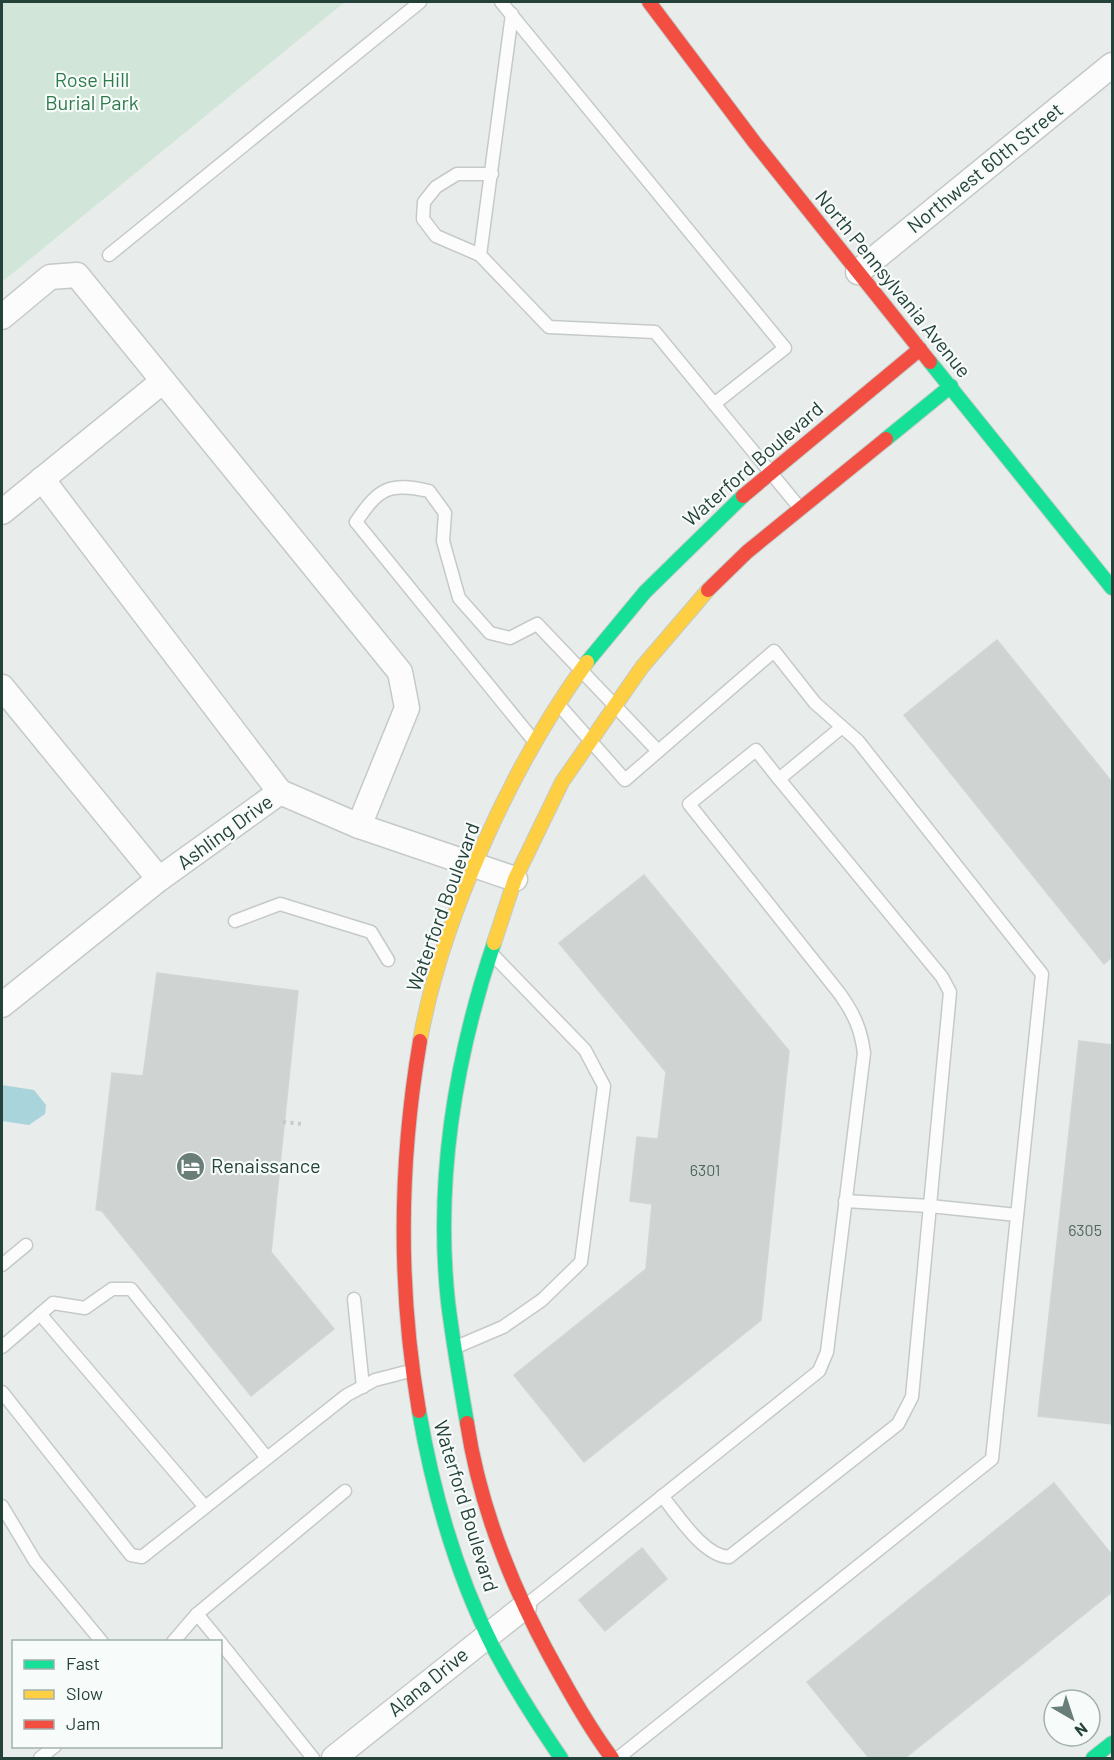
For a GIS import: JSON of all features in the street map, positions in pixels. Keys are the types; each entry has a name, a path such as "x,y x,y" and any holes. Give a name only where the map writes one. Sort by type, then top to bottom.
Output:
{"street":[{"name":"North Pennsylvania Avenue","path":"649,2 755,143 1113,588"},
{"name":"Northwest 60th Street","path":"858,272 1113,65"},
{"path":"2,317 50,277 77,275 400,672 407,708 359,826"},
{"name":"Waterford Boulevard","path":"561,1758 525,1705 487,1634 456,1555 437,1494 415,1407 403,1300 400,1238 404,1148 420,1040 435,975 475,864 535,742 581,671 610,633 718,516 920,349"},
{"path":"2,512 163,381"},
{"name":"Waterford Boulevard","path":"612,1758 595,1736 540,1640 524,1606 496,1544 472,1459 448,1301 444,1227 446,1152 459,1066 490,952 515,879 562,782 642,667 693,604 747,552 951,386"},
{"path":"42,479 280,792"},
{"path":"2,687 159,879"},
{"name":"Ashling Drive","path":"2,1005 159,879 280,792 359,826 515,879"},
{"path":"411,1371 455,1348"},
{"name":"Alana Drive","path":"334,1758 524,1606"},
{"path":"1093,1758 1113,1743"}],"lane":[{"path":"109,255 420,2"},
{"path":"501,2 785,348 714,404"},
{"path":"480,255 512,14"},
{"path":"492,174 457,174 436,187 424,202 423,219 436,236 480,255 549,327 655,332 800,508"},
{"path":"535,742 356,522 372,498 401,485 429,491 446,513 443,541 459,598 490,633 510,638 537,624 657,751"},
{"path":"559,704 625,780 774,651 815,703 858,741 1042,974 992,1458 618,1758"},
{"path":"779,779 842,727"},
{"path":"524,1606 662,1496 819,1371 827,1352 864,1053 862,1032 855,1016 840,994 689,804 756,750 942,977 950,993 912,1397 898,1424 729,1557 718,1557 707,1549 662,1496"},
{"path":"235,921 279,904 371,932 388,960"},
{"path":"455,1348 503,1327 542,1300 581,1262 604,1086 585,1050 490,952"},
{"path":"844,1201 930,1206 1017,1215"},
{"path":"2,1265 26,1245"},
{"path":"2,1347 53,1303 85,1308 112,1289 131,1289 267,1458"},
{"path":"354,1299 363,1387"},
{"path":"40,1314 205,1507"},
{"path":"2,1392 131,1555 142,1557 347,1395 375,1380 411,1371"},
{"path":"174,1640 197,1614 345,1491"},
{"path":"2,1506 35,1561 101,1640"},
{"path":"197,1614 218,1640"},
{"path":"222,1644 313,1758"},
{"path":"40,1758 53,1748"}],"path":[{"path":"283,1122 302,1124"}],"green space":[{"name":"Rose Hill Burial Park","path":"2,2 345,2 2,282"}],"water":[{"path":"2,1085 34,1090 46,1105 45,1114 29,1125 2,1121"}],"building":[{"path":"997,640 1112,782 1112,957 1104,964 904,715"},
{"path":"644,875 789,1051 761,1320 584,1462 514,1375 646,1269 652,1204 630,1201 637,1137 658,1139 666,1072 559,943"},
{"name":"Renaissance","path":"157,973 298,991 271,1252 334,1329 251,1396 102,1211 96,1210 112,1073 143,1076"},
{"path":"1079,1041 1112,1045 1112,1424 1038,1416"},
{"path":"1054,1483 1112,1555 1112,1592 905,1758 869,1758 807,1682"},
{"path":"642,1548 667,1579 605,1631 579,1600"}],"traffic: fast":[{"path":"930,362 1112,588"},
{"path":"886,439 951,386"},
{"path":"587,662 645,592 743,496"},
{"path":"467,1423 448,1302 444,1211 447,1165 459,1075 480,987 494,943"},
{"path":"419,1411 439,1503 469,1592 494,1649 526,1705 561,1758"},
{"path":"1093,1758 1112,1743"}],"traffic: slow":[{"path":"494,943 515,879 562,782 642,667 708,590"},
{"path":"420,1041 430,993 445,944 484,843 533,746 559,702 587,662"}],"traffic: jam":[{"path":"649,2 755,143 930,362"},
{"path":"743,496 920,349"},
{"path":"708,590 747,552 886,439"},
{"path":"419,1411 407,1319 404,1226 408,1133 420,1041"},
{"path":"467,1423 481,1491 516,1588 546,1650 592,1729 612,1758"}],"place":[{"name":"Renaissance","path":"190,1166"}]}
